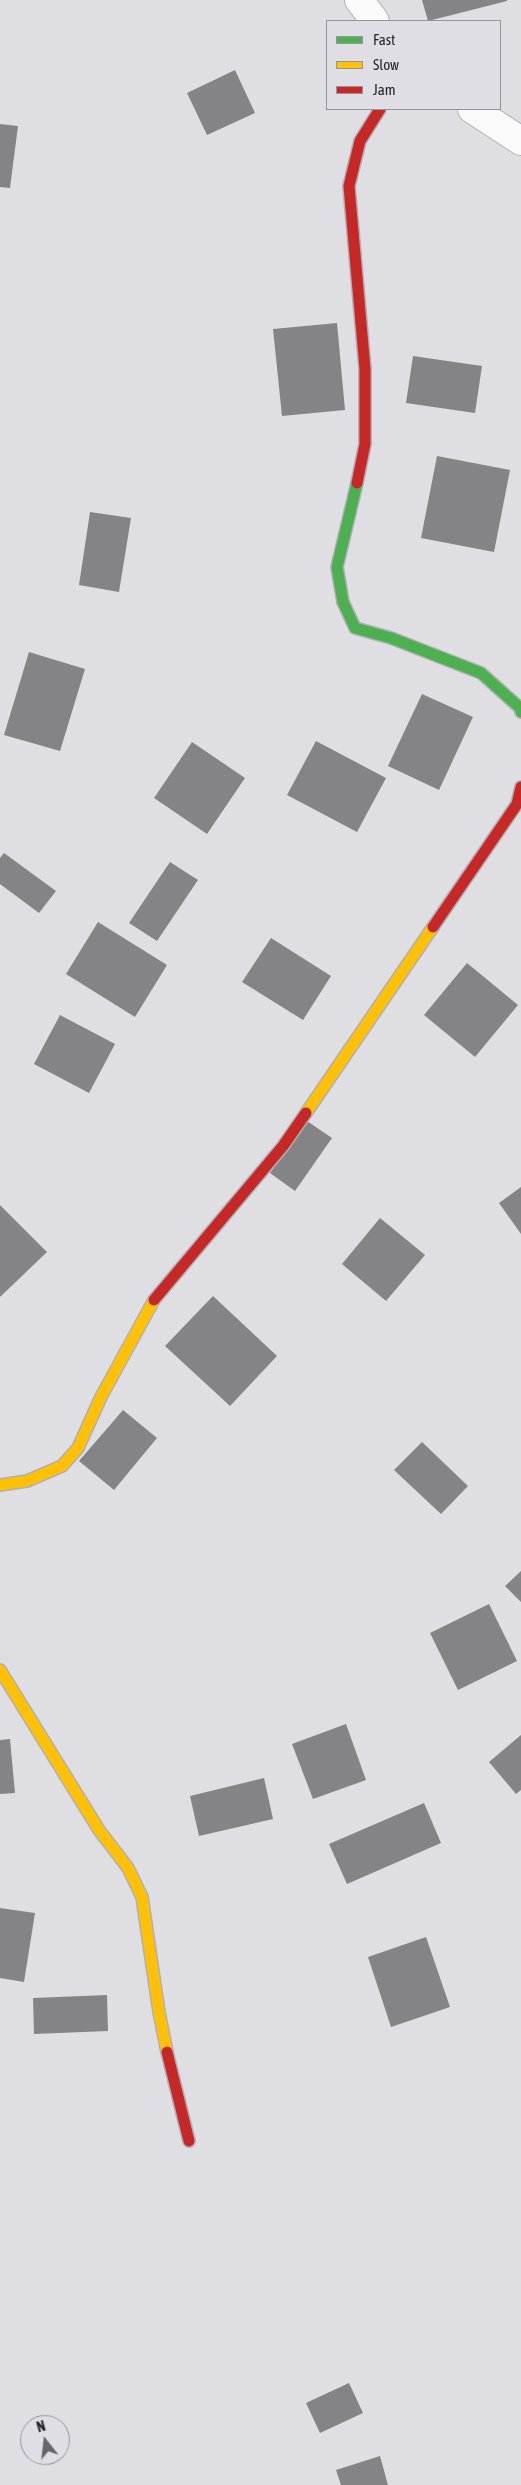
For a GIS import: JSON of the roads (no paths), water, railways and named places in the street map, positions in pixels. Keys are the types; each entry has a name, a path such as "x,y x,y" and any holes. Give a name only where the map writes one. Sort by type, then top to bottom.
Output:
{"street":[{"path":"359,0 375,20"},
{"path":"379,110 360,141 349,186 364,360 365,444 351,516 337,568 343,602 355,628 391,638 481,672 521,712"},
{"path":"474,110 521,141"},
{"path":"0,1485 27,1481 62,1466 78,1448 100,1397 157,1294 283,1146 516,804 521,787"},
{"path":"0,1670 65,1772 99,1830 128,1868 142,1897 159,2012 176,2094 189,2141"}]}
